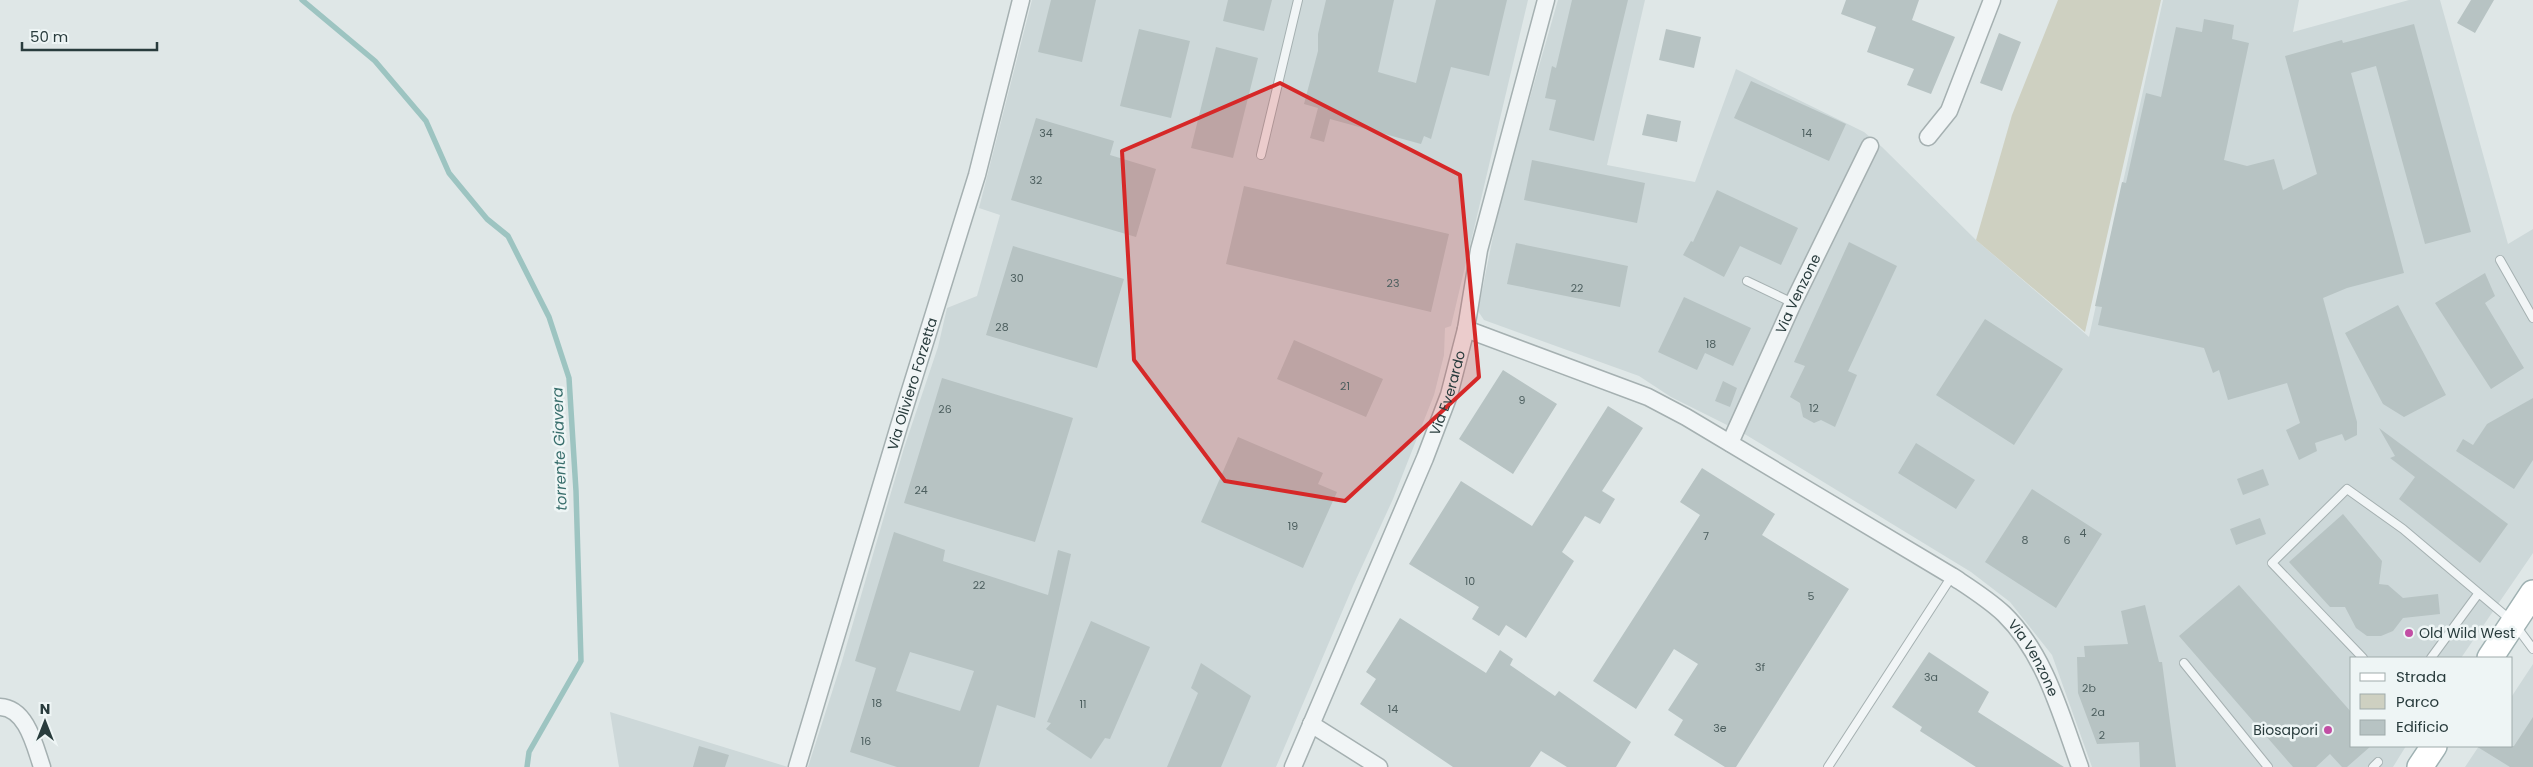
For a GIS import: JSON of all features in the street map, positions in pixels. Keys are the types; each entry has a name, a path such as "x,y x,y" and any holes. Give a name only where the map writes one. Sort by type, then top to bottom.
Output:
{"main road":[{"path":"2491,657 2533,593"},
{"path":"2420,767 2433,747"}],"street":[{"name":"Via Oliviero Forzetta","path":"798,767 899,426 977,176 1021,0"},
{"name":"Via Everardo","path":"1293,767 1426,458 1449,396 1466,329 1479,250 1546,0"},
{"path":"1928,137 1949,111 1992,0"},
{"name":"Via Venzone","path":"1730,443 1793,303 1870,146"},
{"name":"Via Venzone","path":"1466,329 1648,397 1730,443 1952,576 1987,600 2005,616 2034,657 2055,699 2080,767"},
{"path":"0,707 22,718 31,735 42,767"},
{"path":"1311,724 1379,767"}],"lane":[{"path":"1261,155 1298,0"},
{"path":"2500,260 2533,318"},
{"path":"1747,280 1793,303"},
{"path":"2362,657 2272,563 2348,489 2403,529 2513,622 2533,649"},
{"path":"1828,767 1952,576"},
{"path":"2433,657 2478,594"},
{"path":"2184,663 2268,767"}],"highlighted area":[{"path":"1280,83 1460,175 1479,377 1345,501 1225,481 1134,360 1122,151"}],"shaded area":[{"path":"1032,0 1528,0 1451,326 1445,328 1444,355 1434,395 1393,499 1353,586 1276,767 808,767 842,661 904,448 938,347 947,308 977,296 1000,215 979,208"},
{"path":"1558,0 1645,0 1607,165 1695,182 1736,69 1864,132 1882,147 1976,240 2089,337 2163,0 2299,0 2293,32 2409,0 2440,0 2508,244 2533,229 2533,553 2462,657 2350,657 2350,747 2405,747 2393,767 2092,767 2052,655 2010,602 1971,572 1743,433 1671,397 1639,376 1484,320 1478,311 1500,202"},
{"path":"2533,664 2533,767 2465,767 2478,747 2513,747 2513,694"},
{"path":"610,712 788,767 619,767"}],"green space":[{"path":"2058,0 2161,0 2085,332 1976,240 2012,115"}],"building":[{"path":"1051,0 1096,0 1082,62 1038,52"},
{"path":"1228,0 1272,0 1264,31 1223,21"},
{"path":"1326,0 1394,0 1378,72 1416,83 1436,0 1507,0 1489,76 1451,67 1431,139 1424,136 1421,144 1330,119 1324,142 1310,138 1318,108 1304,104 1318,51 1318,34"},
{"path":"1572,0 1628,0 1594,141 1549,130 1556,100 1545,98 1552,66 1556,68"},
{"path":"1846,0 1919,0 1912,20 1955,37 1931,94 1907,85 1914,69 1867,52 1876,27 1841,14"},
{"path":"2471,0 2494,0 2475,33 2457,23"},
{"path":"2204,19 2234,25 2232,39 2249,43 2224,160 2247,166 2274,159 2283,190 2317,174 2285,56 2342,40 2343,43 2414,24 2471,232 2425,244 2376,66 2351,73 2404,273 2347,288 2323,298 2357,422 2357,435 2345,441 2342,434 2315,443 2317,451 2299,460 2286,430 2300,423 2287,383 2228,400 2219,370 2213,373 2204,348 2098,325 2102,307 2095,306 2122,182 2126,183 2146,93 2161,97 2176,27 2202,32"},
{"path":"1139,29 1190,41 1171,118 1120,106"},
{"path":"1666,29 1701,37 1694,68 1659,60"},
{"path":"1999,33 2021,42 2002,91 1980,83"},
{"path":"1216,47 1258,58 1233,158 1191,148"},
{"path":"1751,81 1846,124 1829,161 1734,118"},
{"path":"1647,114 1681,121 1677,142 1642,135"},
{"path":"1036,118 1114,141 1110,155 1156,169 1136,237 1011,200"},
{"path":"1532,160 1645,183 1637,223 1524,200"},
{"path":"1244,186 1449,234 1431,312 1226,264"},
{"path":"1717,190 1798,228 1781,265 1740,246 1724,277 1683,255 1691,241 1693,242"},
{"path":"1849,242 1897,266 1848,371 1857,375 1835,427 1821,420 1814,423 1803,417 1800,403 1790,397 1805,366 1794,362"},
{"path":"1516,243 1628,266 1620,307 1507,284"},
{"path":"1013,246 1124,279 1097,368 986,335"},
{"path":"2485,273 2495,296 2485,303 2524,368 2491,389 2435,303"},
{"path":"1684,297 1751,328 1733,366 1705,353 1697,370 1658,352"},
{"path":"2398,305 2446,395 2404,417 2383,404 2345,333"},
{"path":"1985,319 2063,369 2014,445 1936,395"},
{"path":"1294,340 1383,379 1366,417 1277,379"},
{"path":"1503,370 1557,404 1513,474 1459,439"},
{"path":"942,378 1073,418 1035,542 904,503"},
{"path":"1723,381 1737,388 1730,407 1715,401"},
{"path":"2533,398 2533,460 2514,489 2456,451 2463,439 2473,445 2487,424"},
{"path":"1608,406 1643,428 1602,491 1615,499 1600,524 1585,516 1562,552 1574,561 1526,638 1506,625 1499,636 1472,619 1479,607 1409,564 1461,481 1532,526"},
{"path":"2379,428 2508,524 2480,563 2399,499 2415,477 2390,458 2395,456"},
{"path":"1238,437 1323,473 1318,484 1337,492 1303,568 1201,522"},
{"path":"1916,443 1975,480 1956,509 1898,473"},
{"path":"1702,468 1775,514 1762,535 1849,589 1736,767 1725,767 1674,735 1683,720 1668,710 1698,664 1674,649 1636,709 1593,681 1700,515 1680,502"},
{"path":"2263,469 2269,485 2243,495 2237,479"},
{"path":"2032,489 2102,534 2056,608 1985,562"},
{"path":"2343,514 2382,561 2379,584 2388,585 2403,598 2438,594 2440,614 2403,618 2393,631 2381,636 2367,636 2356,628 2345,607 2330,607 2289,562"},
{"path":"2260,518 2266,534 2236,545 2230,529"},
{"path":"894,532 945,550 943,561 1048,595 1058,550 1071,554 1035,718 997,705 979,767 897,767 850,752 876,668 855,661","holes":["910,652 974,671 960,711 896,691"]},
{"path":"2239,585 2350,711 2350,747 2370,747 2347,767 2342,767 2330,754 2316,767 2293,767 2179,636"},
{"path":"2145,605 2159,662 2162,662 2176,767 2140,767 2139,742 2097,744 2078,693 2077,657 2085,657 2084,646 2128,644 2121,611"},
{"path":"1400,618 1486,673 1500,650 1513,659 1510,665 1555,696 1559,691 1631,742 1616,767 1567,767 1541,751 1530,767 1453,767 1360,704 1376,679 1366,672"},
{"path":"1091,621 1150,647 1110,739 1105,738 1091,759 1046,729 1051,723 1047,722"},
{"path":"1929,652 1989,692 1978,712 2064,767 1976,767 1920,731 1922,727 1892,707"},
{"path":"1201,663 1251,696 1221,767 1167,767 1198,693 1191,688"},
{"path":"2533,717 2533,767 2510,767 2478,747 2513,747"},
{"path":"699,746 729,755 725,767 693,767"}],"waterway":[{"name":"torrente Giavera","path":"302,0 375,61 426,121 449,173 487,219 508,236 549,317 569,378 576,491 581,661 529,752 527,767"}],"place":[{"name":"Old Wild West","path":"2409,633"},
{"name":"Biosapori","path":"2328,730"}]}
